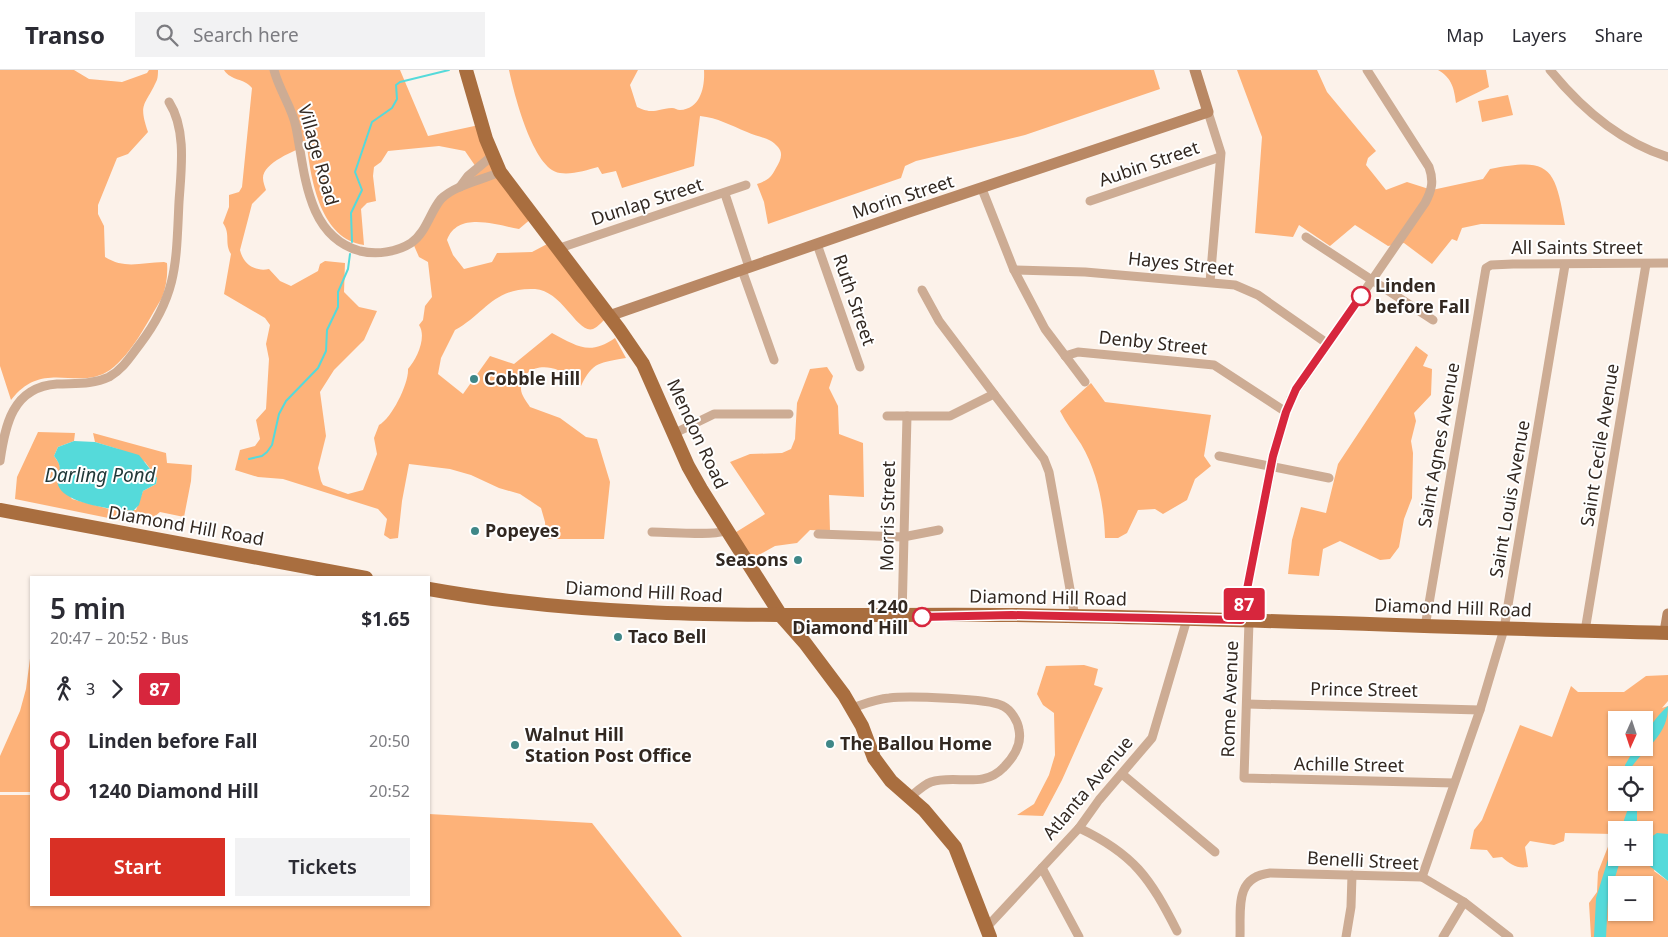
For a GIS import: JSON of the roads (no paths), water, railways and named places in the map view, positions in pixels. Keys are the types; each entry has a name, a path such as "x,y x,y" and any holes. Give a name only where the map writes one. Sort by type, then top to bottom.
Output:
{"main road":[{"name":"Mendon Road","path":"466,70 492,156 500,172 557,250 609,316 650,376 688,466 726,530 782,617 805,643 852,708 874,758 891,781 924,810 954,847 988,932"},
{"name":"Diamond Hill Road","path":"0,510 355,576"},
{"name":"Diamond Hill Road","path":"430,589 574,608 782,617 1075,617 1666,632"}],"street":[{"name":"Village Road","path":"274,70 296,125 302,168 312,203 324,228 344,245 374,253 399,249 410,244 416,239 441,200 460,188 500,172"},
{"path":"1195,70 1214,127 1220,157 1210,282"},
{"name":"Rome Avenue","path":"1244,778 1247,704 1245,620 1271,466 1286,412 1296,389 1425,202 1431,190 1432,176 1429,167 1367,70"},
{"path":"1550,70 1575,99 1596,118 1634,143 1668,156"},
{"path":"0,461 9,416 18,402 50,385 85,384 109,376 128,361 158,320 166,304 173,283 176,259 181,178 178,124 169,102"},
{"name":"Morin Street","path":"609,316 1208,112"},
{"name":"Village Road","path":"460,188 468,176 492,156"},
{"name":"Aubin Street","path":"1090,201 1220,157"},
{"name":"Dunlap Street","path":"557,250 725,194 746,185"},
{"path":"982,189 1014,270 1044,329 1085,382"},
{"path":"725,194 774,360"},
{"path":"1306,237 1433,320"},
{"name":"Ruth Street","path":"817,244 860,367"},
{"name":"All Saints Street","path":"1486,268 1491,265 1513,264 1668,263"},
{"name":"Saint Cecile Avenue","path":"1585,631 1646,264"},
{"name":"Saint Louis Avenue","path":"1422,877 1480,710 1504,629 1566,265"},
{"name":"Saint Agnes Avenue","path":"1425,627 1486,268"},
{"name":"Hayes Street","path":"1014,270 1085,272 1210,282 1242,287 1258,295 1328,344"},
{"path":"922,290 939,321 1044,459 1049,472 1075,617"},
{"name":"Denby Street","path":"1065,356 1078,352 1214,366 1286,412"},
{"path":"887,416 950,416 994,394"},
{"path":"675,433 714,414 789,414"},
{"name":"Morris Street","path":"902,617 907,416"},
{"path":"1219,456 1329,478"},
{"path":"652,532 698,532 712,535 726,530"},
{"path":"818,534 903,537 939,530"},
{"path":"1666,632 1668,614"},
{"name":"Atlanta Avenue","path":"988,932 1042,868 1079,828 1099,800 1152,738 1187,619"},
{"path":"852,708 886,698 954,699 1000,704 1013,715 1018,725 1019,742 1016,750 1002,769 990,777 976,780 929,783 909,798"},
{"name":"Prince Street","path":"1247,704 1480,710"},
{"path":"1122,774 1215,852"},
{"name":"Achille Street","path":"1244,778 1454,783"},
{"path":"1079,828 1129,857 1161,898 1177,931"},
{"path":"1042,868 1079,937"},
{"name":"Benelli Street","path":"1240,937 1243,894 1246,883 1257,875 1422,877 1464,902 1509,937"},
{"path":"1346,937 1351,907 1352,875"},
{"path":"1443,937 1464,902"}],"water":[{"name":"Darling Pond","path":"74,441 95,442 139,455 157,478 156,484 143,491 139,505 133,511 91,505 70,497 62,492 58,485 60,468 54,456 58,447"},
{"path":"1668,706 1664,725 1653,742 1653,724"},
{"path":"1630,756 1641,756 1632,766 1625,765"},
{"path":"1627,811 1637,811 1637,821 1624,820"},
{"path":"1657,833 1668,834 1668,881 1650,866 1653,866 1653,836"}],"waterway":[{"path":"352,242 351,213 362,190 355,172 372,122 392,108 397,99 396,85 400,82 449,70"},
{"path":"249,459 262,456 267,452 272,445 279,414 286,401 318,368 326,351 327,330 338,307 338,292 348,269 350,254"},
{"path":"1600,937 1602,899 1612,866"}],"place":[{"name":"Linden before Fall","path":"1361,296"},
{"name":"Cobble Hill","path":"474,379"},
{"name":"Popeyes","path":"475,531"},
{"name":"Seasons","path":"798,560"},
{"name":"1240 Diamond Hill","path":"922,617"},
{"name":"Taco Bell","path":"618,637"},
{"name":"The Ballou Home","path":"830,744"},
{"name":"Walnut Hill Station Post Office","path":"515,745"}]}
